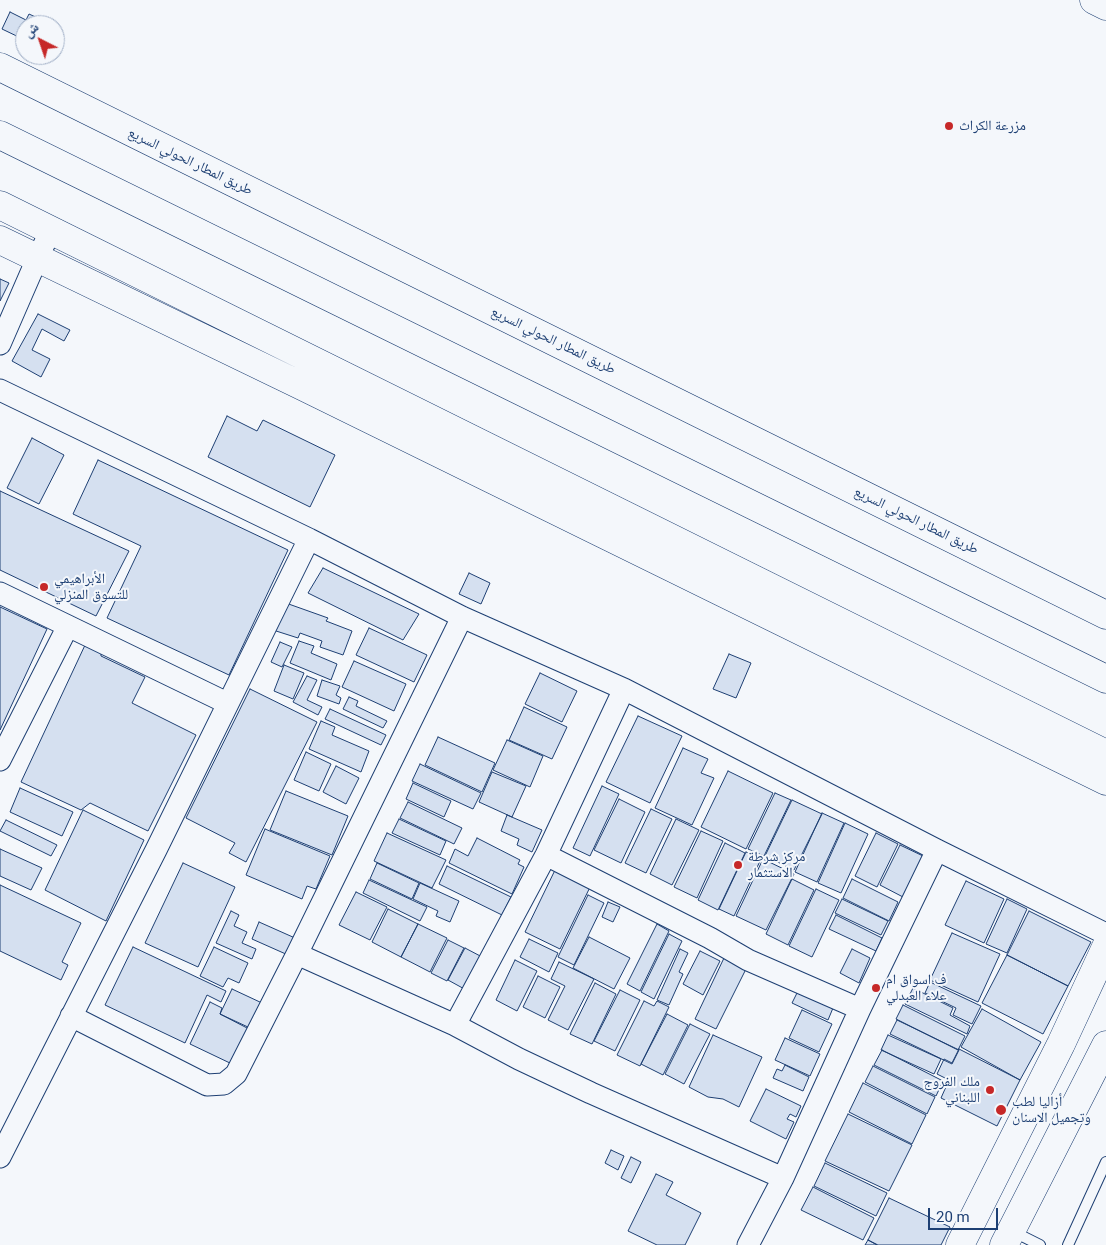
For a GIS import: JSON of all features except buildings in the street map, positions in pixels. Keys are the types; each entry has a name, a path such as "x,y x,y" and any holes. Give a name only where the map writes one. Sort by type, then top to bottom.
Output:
{"main road":[{"path":"1094,0 1106,6"},
{"name":"طريق المطار الحولي السريع","path":"0,68 1106,615"},
{"path":"0,135 1106,679"},
{"path":"0,205 1106,754"},
{"path":"0,240 1106,781"},
{"path":"960,1245 1061,1044 1106,948"},
{"path":"1008,1238 1101,1055 1061,1044"}],"street":[{"path":"0,344 37,259 52,230"},
{"path":"0,390 309,539 462,617 624,689 937,850 1106,934"},
{"path":"0,1157 156,850 309,539"},
{"path":"0,593 227,703"},
{"path":"71,1016 207,1085 224,1084 236,1074 462,617"},
{"path":"0,760 68,626"},
{"path":"455,1025 525,898 624,689"},
{"path":"748,1245 783,1178 860,1009 937,850"},
{"path":"546,855 710,938 748,960 860,1009"},
{"path":"297,954 455,1025 519,1059 591,1093 783,1178"}],"lane":[{"path":"1068,1245 1106,1162"},
{"path":"1008,1238 1040,1245"}],"place":[{"name":"مزرعة الكراث","path":"949,126"},
{"name":"الأبراهيمي للتسوق المنزلي","path":"44,587"},
{"name":"مركز شرطة الاستثمار","path":"738,865"},
{"name":"ف اسواق ام علاء العبدلي","path":"876,988"},
{"name":"ملك الفروج اللبناني","path":"990,1090"},
{"name":"أزاليا لطب وتجميل الاسنان","path":"1001,1110"}]}
